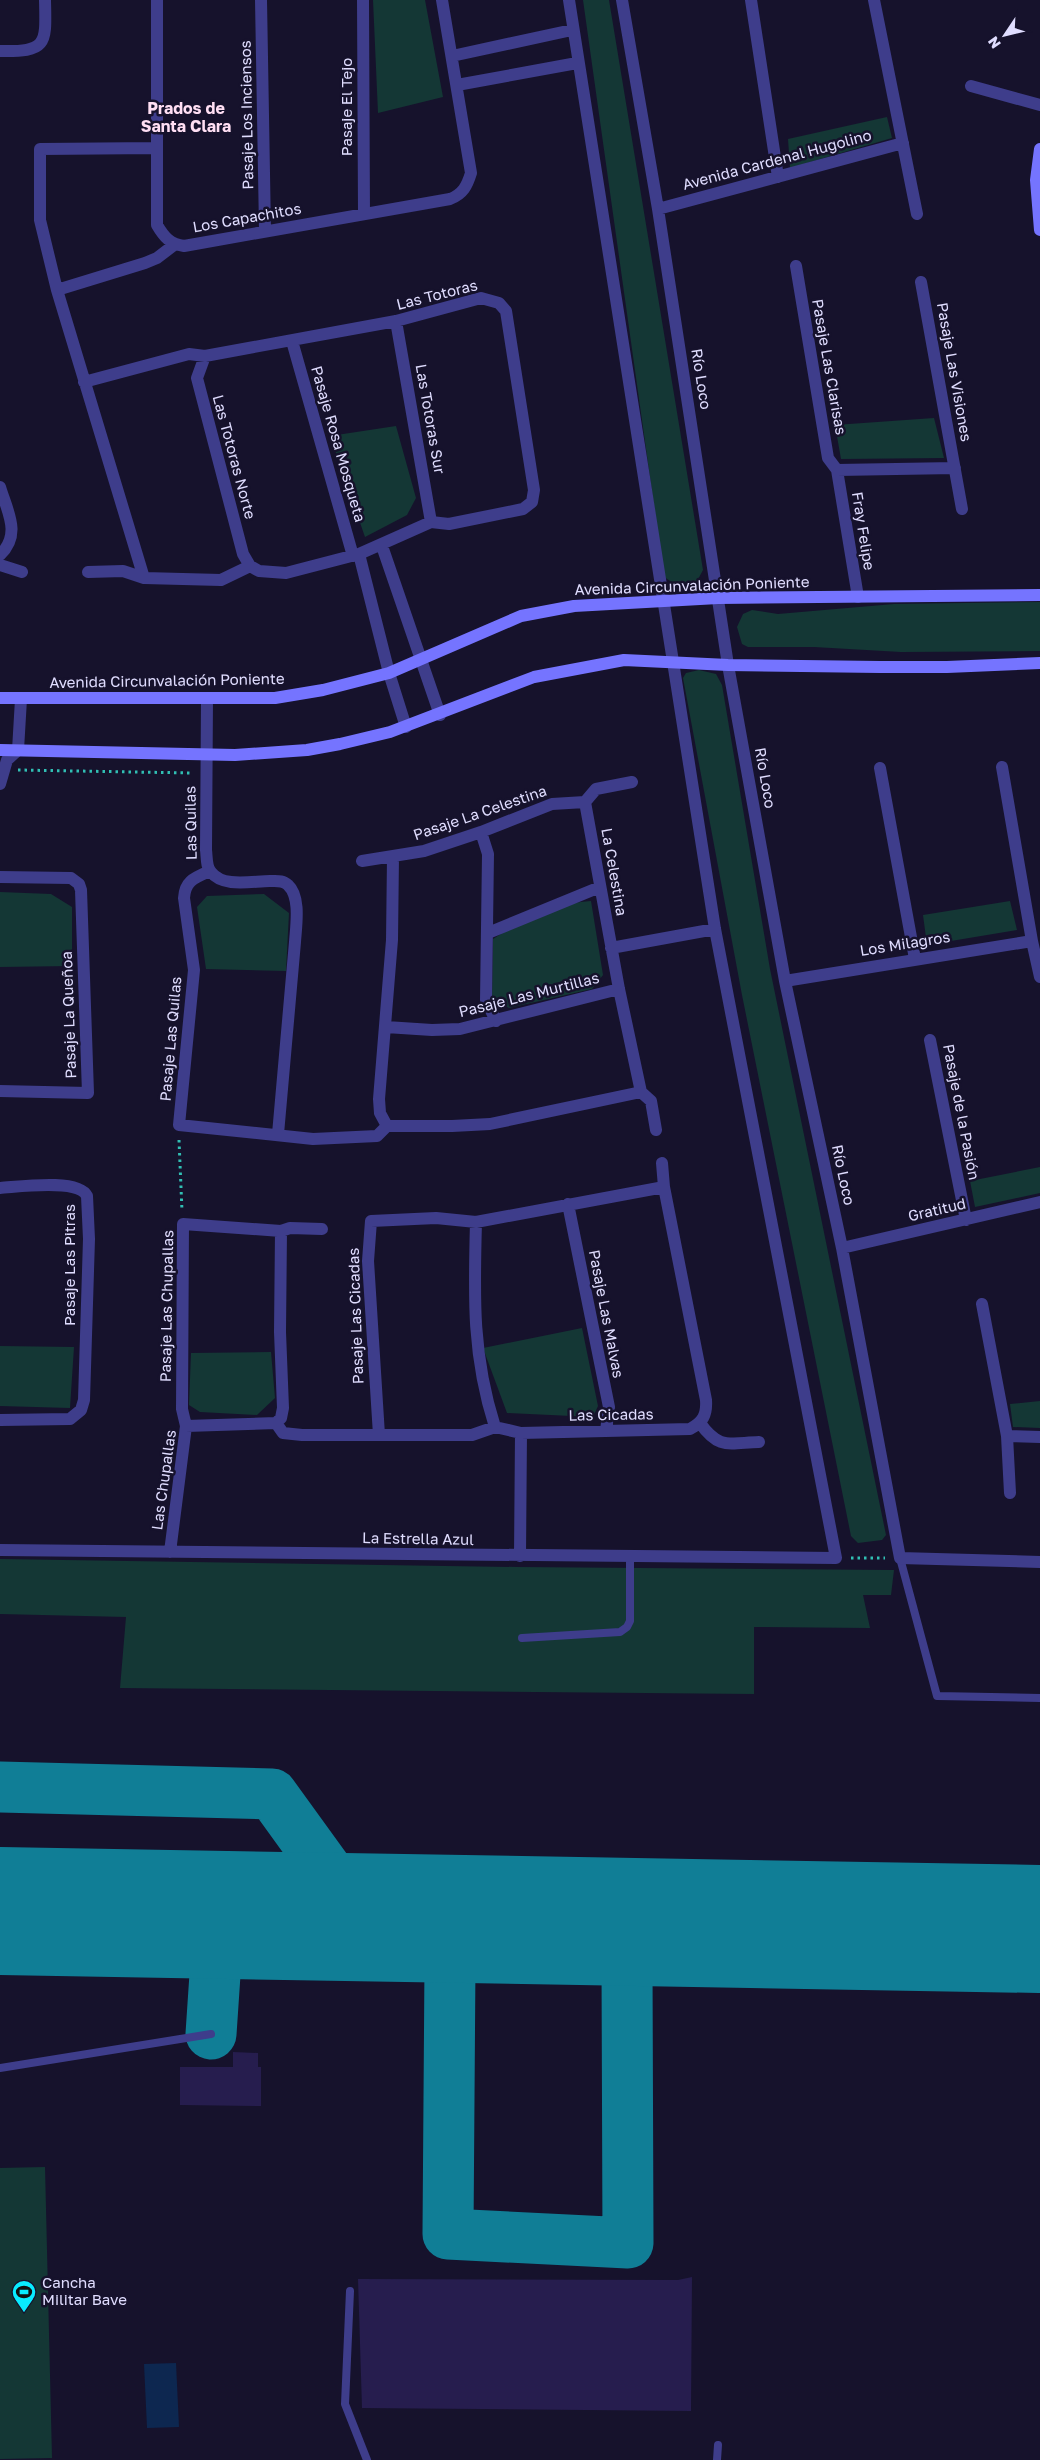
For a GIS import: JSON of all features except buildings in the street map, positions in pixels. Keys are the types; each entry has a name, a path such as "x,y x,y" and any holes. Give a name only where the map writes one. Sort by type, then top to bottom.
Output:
{"street":[{"path":"0,51 30,50 43,41 46,33 45,0"},
{"name":"Los Capachitos","path":"157,0 157,225 162,234 174,245 184,246 459,196 468,185 471,173 442,0"},
{"name":"Pasaje Los Inciensos","path":"261,0 265,230"},
{"name":"Pasaje El Tejo","path":"363,0 364,214"},
{"path":"569,0 577,62 715,929 836,1558"},
{"name":"Río Loco","path":"622,0 658,208 728,665 785,981 842,1248 900,1558"},
{"path":"751,0 778,177"},
{"path":"874,0 917,214"},
{"path":"452,56 572,30"},
{"path":"457,85 577,62"},
{"path":"971,86 1040,106"},
{"name":"Avenida Cardenal Hugolino","path":"658,208 903,143"},
{"path":"144,578 57,290 40,220 40,149 157,148"},
{"path":"1040,149 1036,180 1040,230"},
{"path":"57,290 145,263 157,258 174,245"},
{"name":"Pasaje Las Clarisas","path":"796,266 828,458 837,470"},
{"name":"Pasaje Las Visiones","path":"921,282 962,509"},
{"name":"Las Totoras","path":"84,382 189,354 205,356 396,322 481,298 499,303 506,311 534,490 532,502 523,508 449,524 431,522 382,546 356,555 286,573 259,571 250,566"},
{"name":"Las Totoras Sur","path":"396,322 431,522"},
{"name":"Pasaje Rosa Mosqueta","path":"292,341 356,555"},
{"name":"Las Totoras Norte","path":"205,356 197,378 243,554 250,566"},
{"path":"837,470 955,468"},
{"name":"Fray Felipe","path":"837,470 858,597"},
{"path":"0,487 13,530 10,542 0,555"},
{"path":"382,546 440,715"},
{"path":"356,555 406,727"},
{"path":"0,565 22,572"},
{"path":"88,572 123,571 144,578 221,580 250,566"},
{"name":"Avenida Circunvalación Poniente","path":"0,698 207,699 275,698 294,695 323,690 389,673 521,616 574,606 718,598 1040,595"},
{"path":"0,750 262,754 306,750 359,740 406,727 440,715 507,686 556,672 624,660 728,665 947,667 1040,663"},
{"path":"0,784 7,760 18,750 21,699"},
{"name":"Las Quilas","path":"207,699 206,850 210,871 217,878 228,882 281,881 290,886 297,918 290,1022 278,1134"},
{"path":"1002,767 1040,977"},
{"path":"880,768 916,959"},
{"path":"584,802 596,789 632,782"},
{"name":"Pasaje La Celestina","path":"362,861 424,851 481,832 552,804 584,802"},
{"name":"La Celestina","path":"584,802 619,989"},
{"path":"481,832 488,854 486,1000 496,1021"},
{"path":"387,1126 379,1107 392,940 393,856"},
{"name":"Pasaje Las Quilas","path":"179,1125 194,970 184,898 185,888 189,881 210,871"},
{"name":"Pasaje La Queñoa","path":"0,878 76,880 81,890 88,1093 0,1091"},
{"path":"488,933 600,887"},
{"path":"611,948 715,929"},
{"name":"Los Milagros","path":"785,981 1032,941"},
{"path":"619,989 641,1092 651,1101 656,1130"},
{"name":"Pasaje Las Murtillas","path":"386,1027 432,1030 460,1029 496,1021 508,1015 619,989"},
{"name":"Pasaje de la Pasión","path":"930,1040 966,1220"},
{"path":"179,1125 313,1139 376,1136 387,1126 490,1124 641,1092"},
{"path":"662,1163 664,1186 706,1400 707,1412 700,1424 714,1441 722,1443 759,1442"},
{"name":"Pasaje Las Cicadas","path":"378,1435 368,1261 371,1222 436,1218 476,1222 664,1186"},
{"name":"Pasaje Las Pitras","path":"0,1188 73,1187 84,1191 87,1196 89,1239 84,1400 81,1410 70,1419 0,1420"},
{"name":"Gratitud","path":"842,1248 1040,1202"},
{"name":"Pasaje Las Malvas","path":"568,1204 608,1407 606,1431"},
{"path":"281,1231 280,1332 283,1408 281,1418 276,1423 283,1433 345,1436 472,1435 494,1428 482,1383 473,1308 476,1222"},
{"name":"Pasaje Las Chupallas","path":"186,1426 182,1409 183,1224 281,1231 290,1228 322,1229"},
{"path":"982,1304 1007,1436 1010,1493"},
{"name":"Las Chupallas","path":"170,1552 186,1426 276,1423"},
{"name":"Las Cicadas","path":"494,1428 522,1432 690,1430 700,1424"},
{"path":"520,1556 522,1432"},
{"path":"1007,1436 1040,1437"},
{"name":"La Estrella Azul","path":"0,1550 836,1558"},
{"path":"900,1558 1040,1562"}],"lane":[{"path":"522,1638 620,1632 627,1627 630,1621 630,1557"},
{"path":"900,1558 937,1696 1040,1698"},
{"path":"0,2068 211,2034"},
{"path":"350,2290 345,2404 367,2460"},
{"path":"717,2460 718,2445"}],"path":[{"path":"179,1125 183,1224"},
{"path":"836,1558 900,1558"}],"green space":[{"path":"373,0 425,0 443,97 378,113"},
{"path":"583,0 609,0 703,570 696,583 675,584 664,577"},
{"path":"887,117 892,138 790,168 788,139"},
{"path":"934,418 944,458 841,459 835,425"},
{"path":"396,426 416,498 407,515 365,537 330,436"},
{"path":"1040,602 1040,651 901,652 814,647 748,647 742,644 737,627 743,614 752,610 778,614 894,604"},
{"path":"699,670 716,674 722,685 770,969 886,1535 882,1540 858,1543 851,1536 742,995 683,678 686,673"},
{"path":"0,892 51,894 72,907 72,966 0,967"},
{"path":"264,894 289,913 286,971 206,969 197,907 207,896"},
{"path":"591,901 603,975 592,989 509,1008 492,999 493,939 540,914 566,905"},
{"path":"1010,901 1017,930 927,945 923,915"},
{"path":"1040,1167 1040,1193 975,1207 970,1181"},
{"path":"582,1328 598,1406 593,1417 507,1413 483,1348"},
{"path":"0,1346 74,1347 70,1408 0,1406"},
{"path":"271,1352 275,1398 257,1415 200,1412 189,1405 191,1353"},
{"path":"1040,1401 1040,1428 1013,1427 1010,1404"},
{"path":"0,1559 518,1567 894,1570 891,1595 863,1595 870,1628 754,1627 754,1694 120,1688 126,1617 0,1614"},
{"name":"Cancha Militar Bave","path":"45,2167 52,2458 0,2459 0,2168"}],"water":[{"path":"176,2363 179,2427 147,2428 144,2364"}],"taxiway":[{"path":"0,1787 272,1794 361,1917"},
{"path":"211,2034 219,1915"},
{"path":"422,1918 442,1946 450,1963 448,2234 628,2243 627,1962 616,1940 597,1921"},
{"path":"450,1963 456,1946 480,1919"},
{"path":"627,1962 635,1948 660,1922"}],"runway":[{"path":"0,1911 1040,1929"}],"place":[{"name":"Cancha Militar Bave","path":"24,2313"}],"district":[{"name":"Prados de Santa Clara","path":"186,117"}]}
